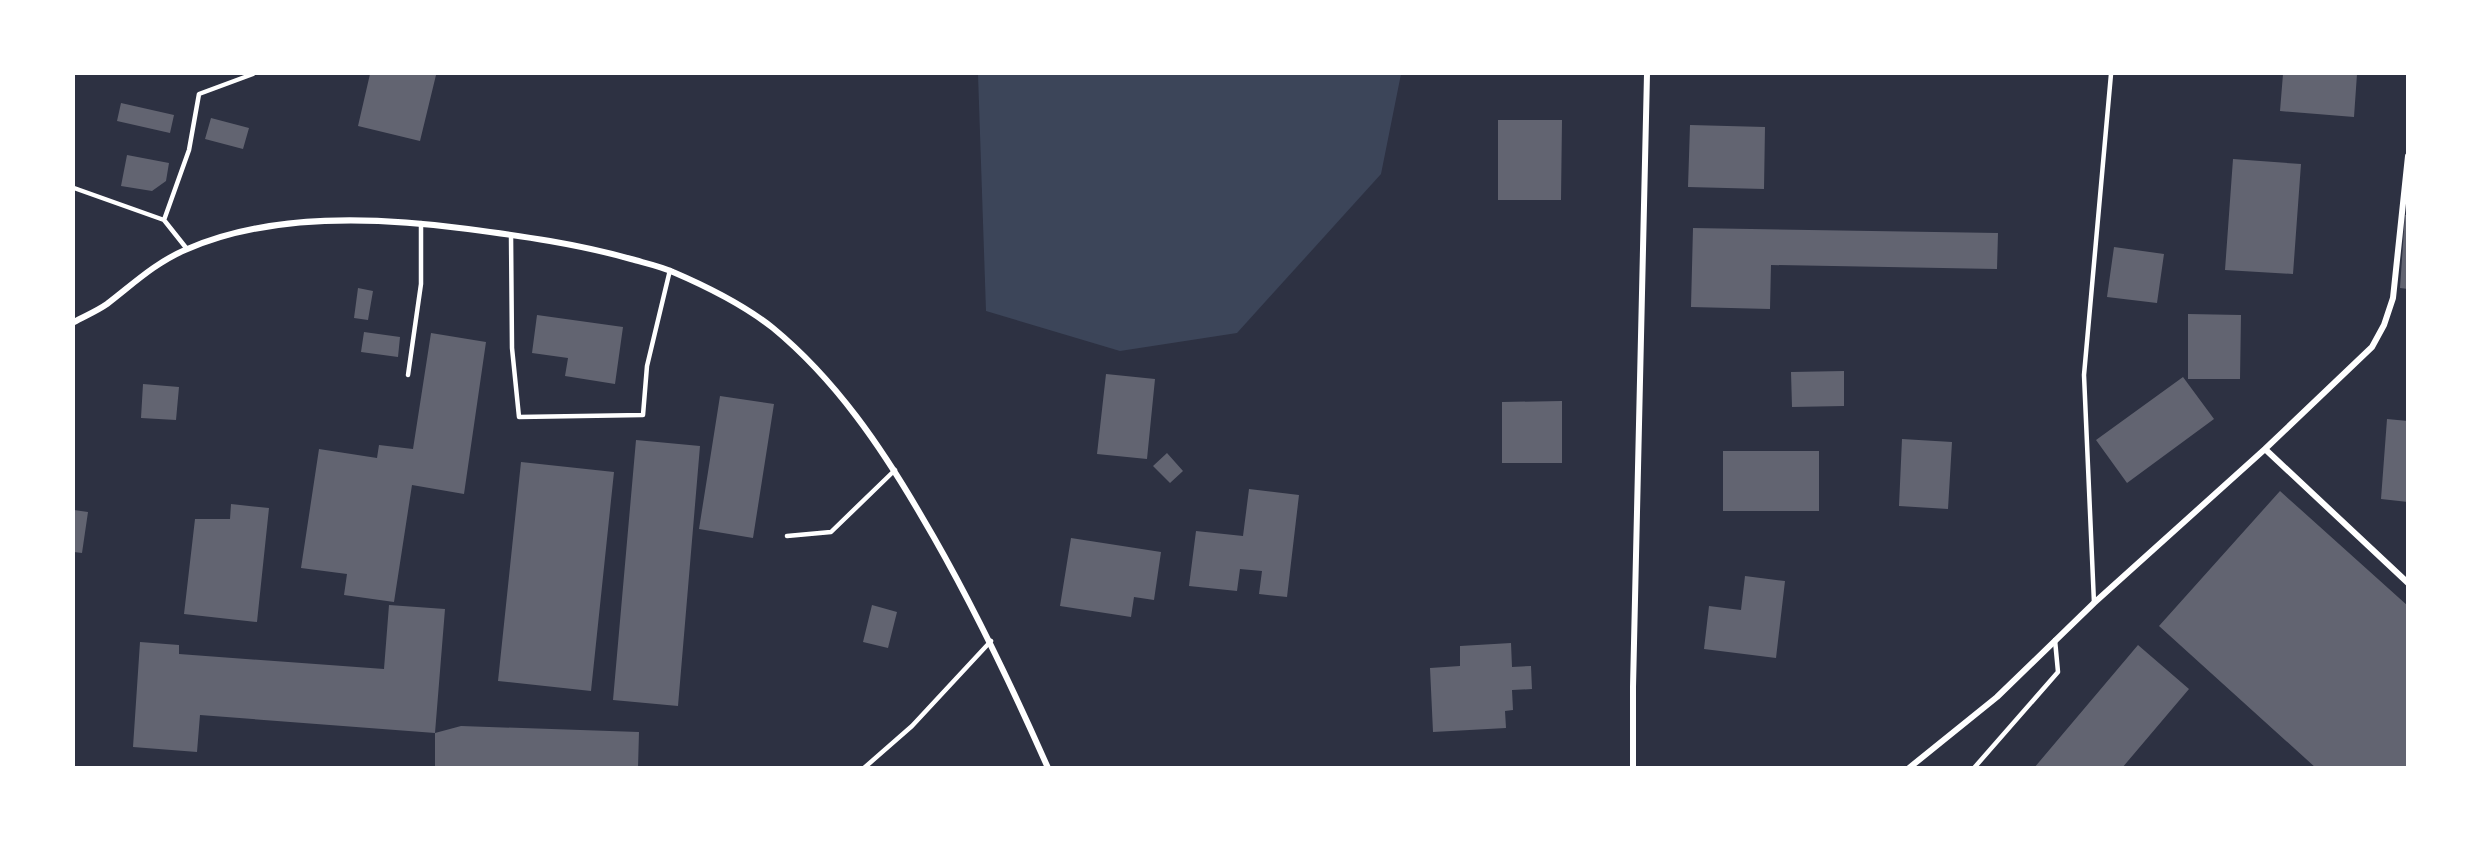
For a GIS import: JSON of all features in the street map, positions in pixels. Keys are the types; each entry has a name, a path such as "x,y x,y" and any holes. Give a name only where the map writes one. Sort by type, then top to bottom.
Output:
{"street":[{"path":"1633,768 1647,74"},
{"path":"1909,768 1996,697 2094,603 2265,449 2372,347 2393,298 2408,156"},
{"path":"74,322 105,305 153,266 187,249 223,236 292,223 362,219 421,222 610,253 670,270 722,295 772,328 822,375 857,416 895,470 991,641 1048,768"},
{"path":"2265,449 2408,583"}],"lane":[{"path":"164,220 189,150 199,94 253,74"},
{"path":"2094,603 2084,375 2111,74"},
{"path":"74,188 164,220 187,249"},
{"path":"408,375 421,284 421,222"},
{"path":"511,235 512,348 519,417 644,415 647,366 670,270"},
{"path":"787,536 831,532 895,470"},
{"path":"1974,768 2058,672 2055,640"},
{"path":"864,768 912,726 991,641"}],"shaded area":[{"path":"978,74 1401,74 1381,174 1237,333 1120,351 986,311"}],"building":[{"path":"370,74 436,75 420,141 358,126"},
{"path":"2283,74 2357,74 2354,117 2280,111"},
{"path":"121,103 174,115 170,133 117,121"},
{"path":"211,118 249,128 243,149 205,139"},
{"path":"1498,120 1562,120 1561,200 1498,200"},
{"path":"1690,125 1765,127 1764,189 1688,187"},
{"path":"127,155 169,163 166,181 152,191 121,186"},
{"path":"2233,159 2301,164 2293,274 2225,270"},
{"path":"2405,215 2408,215 2408,289 2400,288"},
{"path":"1693,228 1998,233 1997,269 1771,265 1770,309 1691,307"},
{"path":"2114,247 2164,254 2157,303 2107,297"},
{"path":"358,288 373,291 368,320 354,318"},
{"path":"2188,314 2241,315 2240,379 2188,379"},
{"path":"537,315 623,327 615,384 565,376 568,358 532,353"},
{"path":"364,332 400,337 398,357 361,352"},
{"path":"431,333 486,342 464,494 412,485 394,602 344,595 347,574 301,568 319,449 377,458 379,445 413,449"},
{"path":"1844,371 1844,406 1792,407 1791,372"},
{"path":"1106,374 1155,379 1147,459 1097,454"},
{"path":"2183,377 2214,419 2127,483 2096,440"},
{"path":"143,384 179,387 176,420 141,418"},
{"path":"720,396 774,404 753,538 699,529"},
{"path":"1562,401 1562,463 1502,463 1502,402"},
{"path":"2387,419 2408,421 2408,502 2381,499"},
{"path":"1902,439 1952,442 1948,509 1899,506"},
{"path":"636,440 700,446 678,706 613,700"},
{"path":"1723,451 1819,451 1819,511 1723,511"},
{"path":"1167,453 1183,471 1170,483 1153,466"},
{"path":"521,462 614,472 591,691 498,681"},
{"path":"1249,489 1299,495 1287,597 1259,594 1262,571 1240,569 1237,591 1189,586 1196,531 1243,536"},
{"path":"2280,491 2408,606 2408,768 2316,768 2159,626"},
{"path":"231,504 269,508 257,622 184,614 195,519 230,519"},
{"path":"74,510 88,512 82,553 74,552"},
{"path":"1071,538 1161,552 1154,600 1134,597 1131,617 1060,606"},
{"path":"1745,576 1785,581 1776,658 1704,649 1709,606 1741,610"},
{"path":"389,605 445,609 435,733 200,715 197,752 133,747 140,642 179,645 179,654 384,669"},
{"path":"872,605 897,612 888,648 863,642"},
{"path":"1511,643 1512,667 1531,666 1532,689 1512,690 1513,710 1505,711 1506,728 1433,732 1430,668 1460,666 1460,646"},
{"path":"2138,645 2189,689 2122,768 2034,768"},
{"path":"461,726 639,732 638,768 435,768 435,733"}]}
